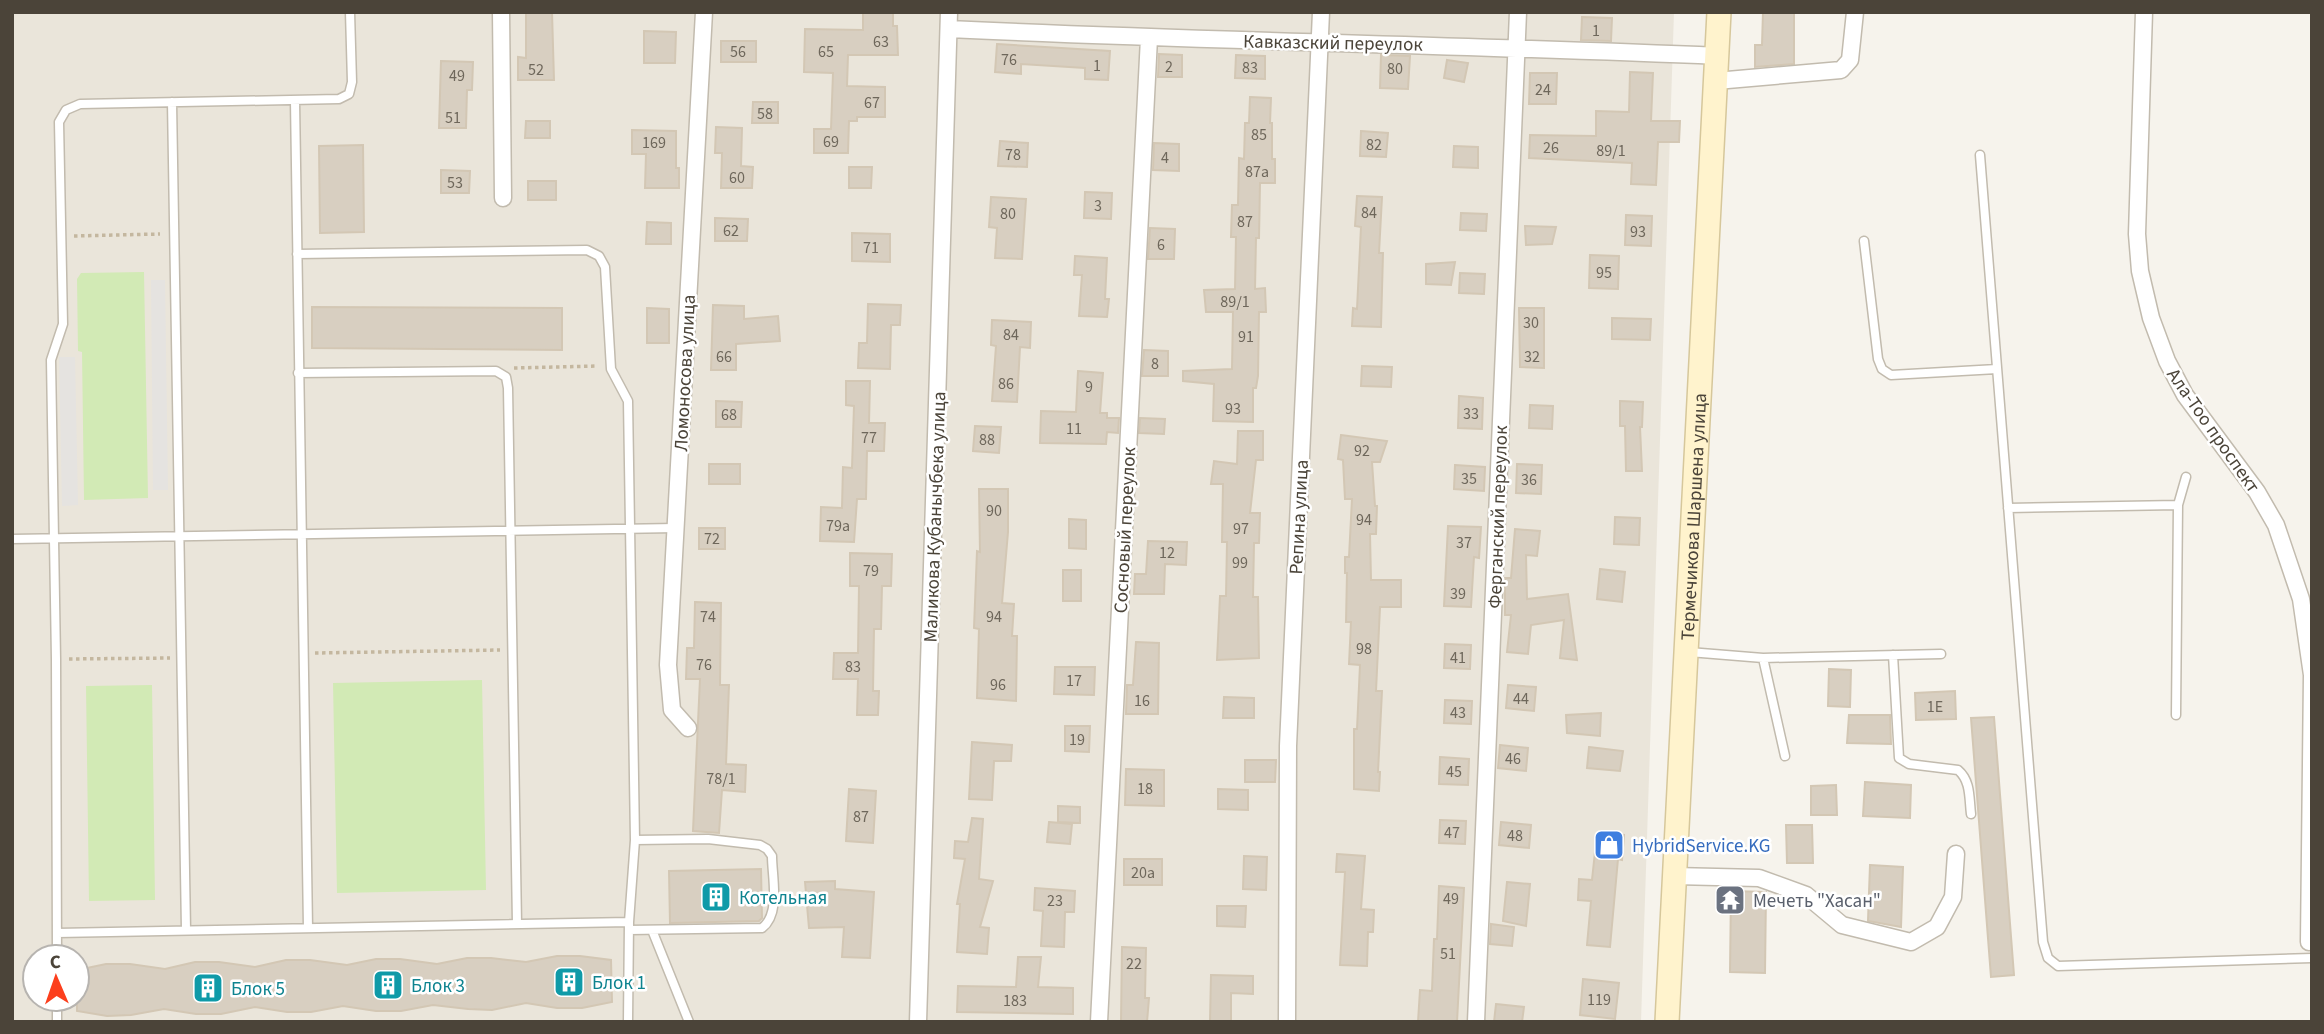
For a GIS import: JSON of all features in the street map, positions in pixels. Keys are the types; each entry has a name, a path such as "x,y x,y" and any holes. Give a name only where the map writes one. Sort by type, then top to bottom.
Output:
{"street":[{"path":"501,12 503,198"},
{"name":"Ломоносова улица","path":"688,728 672,710 668,665 704,12"},
{"name":"Репина улица","path":"1287,1022 1288,746 1321,12"},
{"name":"Ферганский переулок","path":"1476,1022 1518,12"},
{"name":"Термечикова Шаршена улица","path":"1667,1022 1719,12"},
{"path":"1716,80 1841,70 1850,60 1855,12"},
{"name":"Ала-Тоо проспект","path":"2144,12 2137,234 2140,271 2151,318 2166,361 2185,395 2257,492 2276,525 2301,599 2312,675 2310,950"},
{"name":"Кавказский переулок","path":"949,20 1149,38 1718,55"},
{"name":"Маликова Кубанычбека улица","path":"918,1022 949,20"},
{"name":"Сосновый переулок","path":"1099,1022 1149,38"},
{"path":"1674,876 1759,878 1806,895 1842,925 1911,942 1937,927 1953,897 1956,854"}],"lane":[{"path":"57,943 51,360 62,324 59,122 66,110 80,104 339,99 349,93 352,82 350,12"},
{"path":"295,101 307,928"},
{"path":"172,102 186,930"},
{"path":"1980,155 2043,942 2048,958 2059,966 2310,950"},
{"path":"1864,241 1878,359 1882,369 1891,375 1997,369"},
{"path":"297,254 587,250 599,256 605,267 611,365 628,401 635,841 629,926 628,1022"},
{"path":"298,373 496,371 506,377 517,923"},
{"path":"2176,715 2178,505 2186,477"},
{"path":"2008,508 2178,505"},
{"path":"12,539 676,528"},
{"path":"1686,652 1763,658 1941,654"},
{"path":"1893,655 1899,758 1909,764 1958,770 1965,776 1968,784 1971,814"},
{"path":"1763,658 1785,756"},
{"path":"57,933 517,923 629,926 652,930 762,928 770,922 773,912 772,856 767,849 760,845 721,840 635,841"},
{"path":"652,930 688,1022"}],"path":[{"path":"61,236 174,234"},
{"path":"506,377 513,368 611,365"},
{"path":"303,653 513,650"},
{"path":"56,659 182,658"}],"shaded area":[{"path":"12,12 1674,12 1641,1022 12,1022"},
{"path":"151,280 165,280 168,490 153,490"},
{"path":"59,357 75,357 78,505 62,506"}],"green space":[{"path":"144,272 148,498 84,500 82,352 78,351 77,279 81,273"},
{"path":"482,680 486,890 337,893 333,683"},
{"path":"152,685 155,900 89,901 86,686"}],"building":[{"path":"526,12 552,12 554,80 518,80 518,57 526,58"},
{"path":"863,12 893,12 893,26 897,26 898,55 848,55 847,86 885,87 885,117 857,117 857,121 849,121 848,153 814,153 814,129 831,129 833,73 804,72 805,29 863,30"},
{"path":"1763,12 1794,12 1794,64 1755,67 1755,45 1762,45"},
{"path":"1582,17 1612,18 1611,41 1581,40"},
{"path":"644,31 676,32 675,63 644,63"},
{"path":"721,41 756,41 756,62 721,62"},
{"path":"997,44 1110,51 1108,80 1085,79 1085,68 1021,64 1021,74 995,72"},
{"path":"1159,54 1182,55 1182,77 1158,77"},
{"path":"1236,55 1265,56 1265,79 1235,78"},
{"path":"1381,55 1410,56 1408,89 1380,88"},
{"path":"1447,60 1468,63 1464,82 1444,78"},
{"path":"441,61 473,62 472,90 467,90 466,128 439,128"},
{"path":"1630,72 1653,73 1651,121 1680,121 1679,142 1658,142 1656,185 1631,184 1632,163 1529,158 1530,135 1596,136 1596,111 1629,112"},
{"path":"1530,73 1557,73 1556,104 1529,104"},
{"path":"1250,97 1271,98 1270,123 1275,183 1260,183 1259,238 1256,238 1255,289 1265,288 1266,312 1259,312 1258,376 1256,388 1253,388 1253,422 1213,421 1214,384 1183,381 1183,371 1232,369 1233,312 1206,312 1204,290 1235,289 1236,237 1231,237 1232,205 1238,205 1239,158 1244,159 1245,123 1249,123"},
{"path":"753,102 778,102 778,123 752,123"},
{"path":"526,121 550,121 550,138 525,138"},
{"path":"716,127 742,128 741,166 753,167 752,188 721,188 722,153 715,153"},
{"path":"632,130 676,131 679,188 645,188 646,154 632,154"},
{"path":"1361,131 1388,133 1386,157 1360,156"},
{"path":"1000,141 1028,143 1027,167 998,166"},
{"path":"1154,143 1179,144 1179,171 1153,170"},
{"path":"363,145 364,232 320,233 319,146"},
{"path":"1454,146 1478,147 1478,168 1453,167"},
{"path":"849,167 872,167 871,188 849,188"},
{"path":"441,170 470,171 469,193 441,193"},
{"path":"528,181 556,181 556,200 528,200"},
{"path":"1085,192 1112,193 1111,219 1084,218"},
{"path":"1357,196 1382,197 1379,253 1383,253 1381,327 1352,326 1353,308 1357,309 1361,227 1355,226"},
{"path":"991,197 1026,199 1022,259 995,258 997,228 989,227"},
{"path":"1461,213 1487,214 1486,231 1460,230"},
{"path":"1626,215 1652,216 1651,246 1625,245"},
{"path":"715,218 748,219 747,241 715,241"},
{"path":"647,222 671,223 671,244 646,244"},
{"path":"1525,226 1556,227 1552,244 1526,245"},
{"path":"1150,228 1175,229 1174,259 1148,259"},
{"path":"852,233 890,234 890,262 852,261"},
{"path":"1590,255 1619,256 1618,289 1589,288"},
{"path":"1075,256 1107,258 1107,317 1079,316 1082,275 1074,275"},
{"path":"1455,262 1451,285 1426,284 1426,264"},
{"path":"1460,273 1485,274 1484,294 1459,293"},
{"path":"868,304 901,305 900,325 891,325 890,369 858,368 859,343 867,343"},
{"path":"713,305 744,306 744,319 778,316 780,341 736,344 736,370 711,370"},
{"path":"312,307 562,308 562,350 312,348"},
{"path":"647,308 669,309 669,343 647,343"},
{"path":"1519,308 1544,308 1544,368 1520,367"},
{"path":"1612,318 1651,319 1650,340 1612,339"},
{"path":"992,320 1031,322 1030,348 1020,347 1017,402 992,401 996,346 991,345"},
{"path":"1144,350 1168,351 1168,376 1142,376"},
{"path":"1362,366 1392,367 1391,387 1361,386"},
{"path":"1078,371 1103,373 1100,413 1107,413 1107,418 1119,418 1118,433 1107,432 1106,444 1040,443 1041,411 1076,412"},
{"path":"846,381 870,381 869,423 885,423 884,451 867,451 866,499 857,499 854,542 820,541 821,507 842,508 843,467 852,468 854,406 846,405"},
{"path":"1459,396 1483,398 1482,429 1458,428"},
{"path":"716,401 742,402 741,427 716,427"},
{"path":"1620,401 1643,402 1640,427 1642,471 1626,471 1625,426 1620,426"},
{"path":"1530,405 1553,406 1552,429 1529,428"},
{"path":"1140,418 1165,419 1164,434 1139,433"},
{"path":"975,426 1001,427 999,453 973,451"},
{"path":"1238,431 1263,431 1263,460 1256,460 1250,513 1260,513 1259,543 1254,543 1253,597 1258,597 1259,658 1217,660 1220,596 1226,596 1227,542 1222,542 1223,484 1211,484 1214,461 1237,464"},
{"path":"1341,435 1387,441 1380,462 1372,462 1377,506 1376,534 1370,534 1371,580 1401,580 1401,607 1380,607 1376,691 1382,691 1379,791 1354,789 1354,729 1357,729 1360,665 1349,664 1351,622 1346,622 1345,557 1349,557 1352,499 1345,499 1343,460 1338,459"},
{"path":"709,464 740,464 740,484 709,484"},
{"path":"1517,464 1542,465 1541,494 1516,493"},
{"path":"1455,465 1485,467 1484,491 1454,489"},
{"path":"979,489 1008,489 1008,532 1002,603 1014,604 1012,636 1017,636 1016,701 977,698 979,629 974,628 977,551 980,552"},
{"path":"1615,517 1640,518 1639,545 1614,544"},
{"path":"1069,519 1086,520 1086,549 1069,548"},
{"path":"1448,526 1481,527 1479,558 1474,557 1471,607 1444,606"},
{"path":"699,528 725,528 725,549 699,549"},
{"path":"1515,529 1540,531 1537,556 1526,555 1527,599 1568,594 1577,660 1560,658 1564,620 1531,625 1528,654 1507,652 1511,615 1505,615 1505,578 1511,578"},
{"path":"1148,541 1187,542 1186,565 1165,564 1164,594 1134,594 1135,574 1146,574"},
{"path":"850,553 892,554 891,586 882,586 881,629 874,629 873,691 879,691 878,715 857,715 858,679 833,679 834,653 858,653 859,586 850,586"},
{"path":"1600,569 1625,572 1622,602 1597,599"},
{"path":"1063,570 1081,570 1081,601 1063,601"},
{"path":"695,602 721,603 720,685 729,685 726,764 746,765 745,792 722,790 719,833 693,831 700,679 686,679 687,648 694,648"},
{"path":"1136,642 1159,643 1158,714 1126,714 1127,685 1133,685"},
{"path":"1445,644 1471,645 1470,669 1444,668"},
{"path":"1055,667 1095,667 1094,695 1054,694"},
{"path":"1829,669 1851,670 1850,707 1828,706"},
{"path":"1508,685 1536,687 1534,711 1506,708"},
{"path":"1955,691 1956,719 1916,720 1915,693"},
{"path":"1224,697 1254,698 1254,718 1223,718"},
{"path":"1445,700 1472,701 1471,724 1444,723"},
{"path":"1601,713 1600,736 1567,733 1566,715"},
{"path":"1849,715 1890,715 1891,744 1847,743"},
{"path":"1994,717 2014,975 1991,977 1971,718"},
{"path":"1065,726 1090,726 1089,752 1065,751"},
{"path":"972,742 1012,745 1011,761 994,761 992,800 969,799"},
{"path":"1500,745 1528,748 1526,771 1498,768"},
{"path":"1589,747 1623,751 1620,771 1587,768"},
{"path":"1440,757 1469,759 1468,785 1439,784"},
{"path":"1245,760 1276,760 1275,782 1245,782"},
{"path":"1126,769 1164,770 1164,806 1125,805"},
{"path":"1865,782 1911,785 1910,818 1863,816"},
{"path":"1836,785 1837,815 1811,815 1811,786"},
{"path":"849,789 876,791 873,843 846,841"},
{"path":"1218,789 1248,790 1248,810 1218,809"},
{"path":"1058,806 1080,807 1080,823 1058,822"},
{"path":"972,818 983,819 979,879 993,881 980,927 989,928 987,954 957,952 960,904 957,904 965,859 954,858 955,841 968,842"},
{"path":"1440,820 1466,821 1465,844 1439,843"},
{"path":"1049,822 1072,824 1070,844 1047,842"},
{"path":"1501,822 1531,825 1529,848 1499,845"},
{"path":"1786,825 1812,825 1813,863 1787,863"},
{"path":"1597,833 1624,835 1622,860 1618,859 1610,947 1587,945 1591,901 1578,900 1579,879 1592,880"},
{"path":"1337,854 1365,856 1361,909 1374,910 1373,932 1368,932 1367,966 1340,965 1345,872 1336,872"},
{"path":"1244,856 1267,857 1266,890 1243,889"},
{"path":"1124,859 1162,859 1162,885 1124,885"},
{"path":"1870,865 1903,867 1901,927 1868,921"},
{"name":"Котельная","path":"761,869 762,918 759,921 670,923 669,871"},
{"path":"835,881 835,889 874,892 870,958 842,957 844,927 809,928 805,882"},
{"path":"1507,882 1530,884 1526,926 1503,921"},
{"path":"1439,886 1464,888 1457,1022 1418,1022 1420,990 1432,991"},
{"path":"1035,888 1075,891 1074,912 1065,912 1064,947 1041,946 1043,911 1034,910"},
{"path":"1731,891 1766,892 1765,973 1730,972"},
{"path":"1217,906 1246,906 1245,927 1217,926"},
{"path":"1491,924 1514,927 1512,946 1490,944"},
{"path":"1122,947 1146,948 1145,998 1149,998 1147,1022 1121,1022"},
{"path":"557,956 611,960 612,1002 582,1008 557,1008 526,1003 492,1010 433,1005 401,1011 376,1011 343,1006 311,1012 287,1012 255,1007 221,1014 196,1014 164,1009 131,1015 107,1016 89,1013 91,967 106,964 165,969 195,962 255,967 286,960 347,965 376,959 437,964 467,958 526,962"},
{"path":"1018,957 1041,957 1038,987 1073,988 1073,1014 957,1012 958,986 1016,987"},
{"path":"1211,975 1253,976 1253,994 1231,993 1231,1022 1210,1022"},
{"path":"1583,979 1619,983 1615,1019 1580,1015"},
{"path":"1496,1004 1524,1007 1522,1022 1494,1022"}],"place":[{"name":"HybridService.KG","path":"1609,845"},
{"name":"Котельная","path":"716,897"},
{"name":"Мечеть \"Хасан\"","path":"1730,900"},
{"name":"Блок 1","path":"569,982"},
{"name":"Блок 3","path":"388,985"},
{"name":"Блок 5","path":"208,988"}]}
